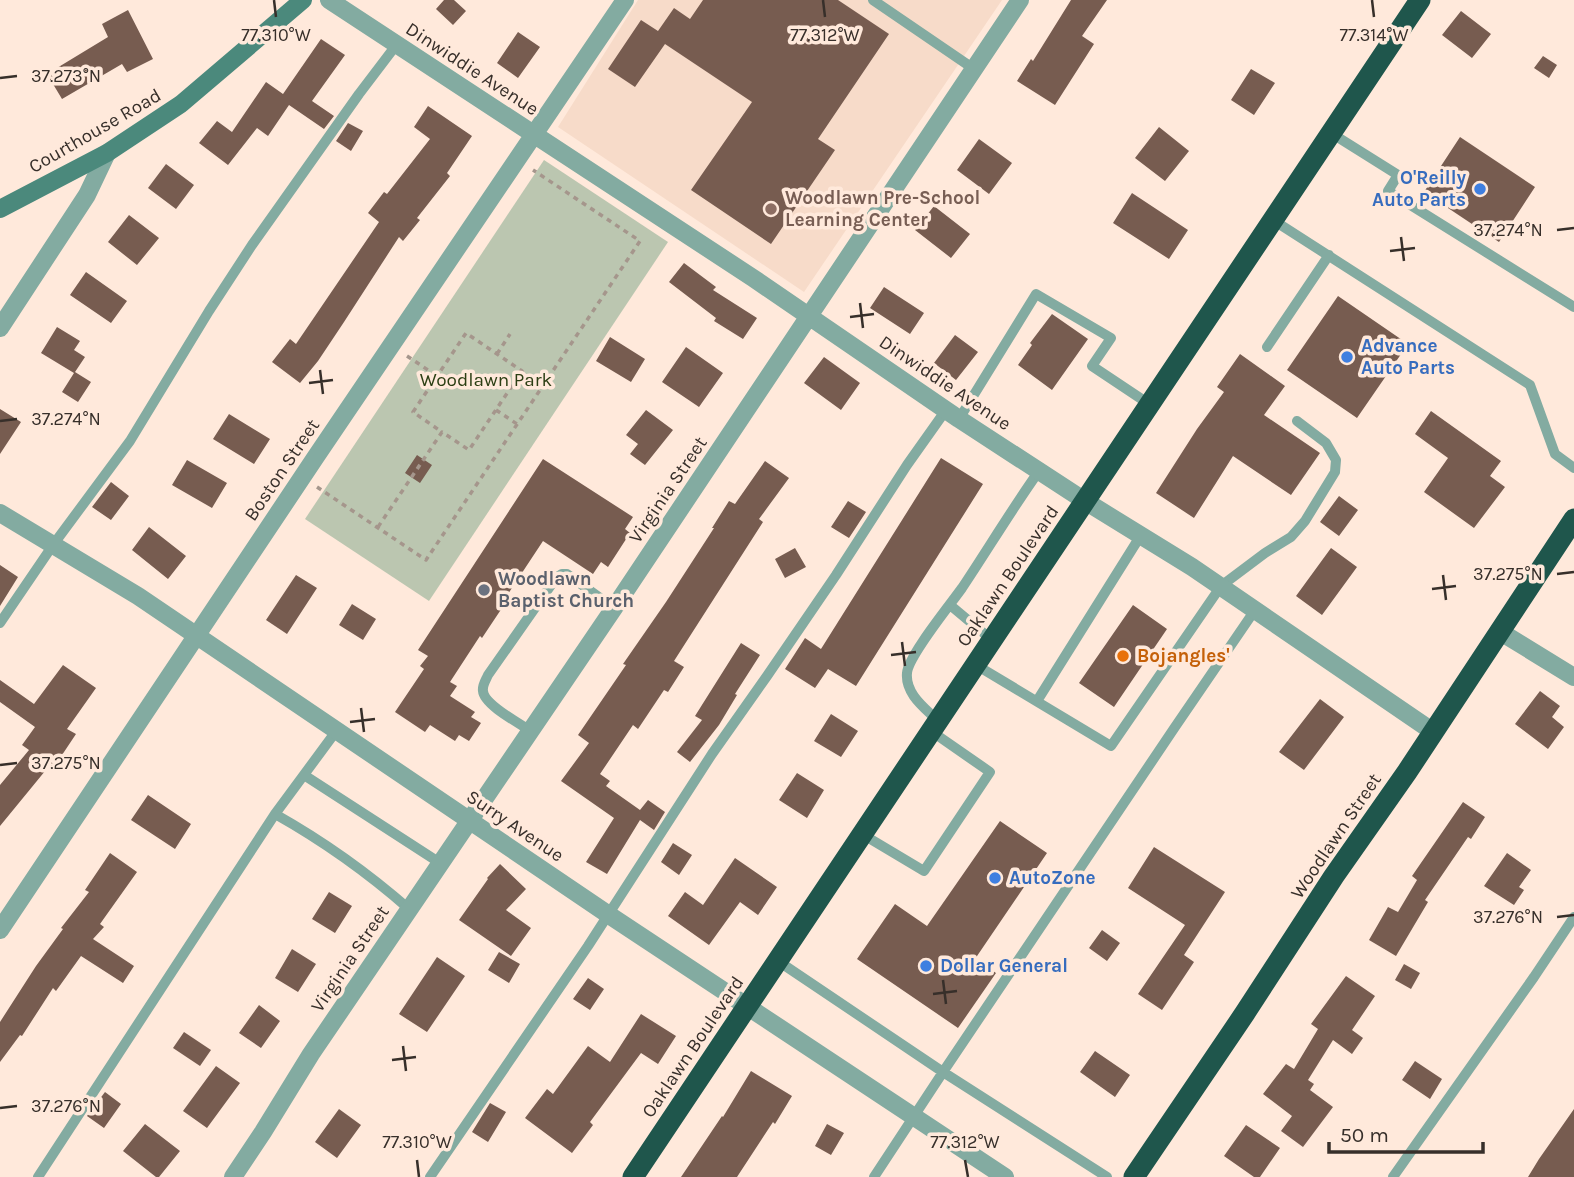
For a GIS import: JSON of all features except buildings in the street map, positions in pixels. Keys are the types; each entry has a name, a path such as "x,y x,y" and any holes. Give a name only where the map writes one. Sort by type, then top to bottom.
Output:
{"highway":[{"name":"Oaklawn Boulevard","path":"634,1177 1420,0"},
{"name":"Woodlawn Street","path":"1134,1177 1574,519"}],"street":[{"name":"Courthouse Road","path":"0,209 107,153 181,104 303,0"},
{"name":"Dinwiddie Avenue","path":"329,0 1039,471 1221,586 1432,732"},
{"name":"Boston Street","path":"0,930 625,0"},
{"name":"Virginia Street","path":"233,1177 311,1054 614,608 1020,0"},
{"path":"0,328 87,195 107,153"},
{"name":"Surry Avenue","path":"0,513 138,596 609,915 1005,1177"},
{"path":"1499,631 1574,677"}],"lane":[{"path":"873,0 974,69"},
{"path":"0,624 53,545 130,441 252,245 359,93 397,44"},
{"path":"1331,133 1398,175 1388,191 1574,307"},
{"path":"1273,220 1530,384 1555,454 1574,468"},
{"path":"1267,347 1329,255"},
{"path":"430,1177 609,915 712,754 813,609 907,465 953,414 1036,295 1111,338 1092,366 1149,404"},
{"path":"976,665 1111,746 1221,586 1291,537 1305,521 1335,472 1336,460 1326,443 1297,421"},
{"path":"862,834 924,871 990,772 935,726 908,686 907,672 915,655 1039,471"},
{"path":"1037,701 1141,535"},
{"path":"531,731 501,712 484,697 482,690 488,675 556,578 562,574 568,574 614,608"},
{"path":"950,605 993,641"},
{"path":"874,1177 1255,610"},
{"path":"38,1177 275,814 337,730"},
{"path":"304,775 440,863"},
{"path":"275,814 310,834 385,888 409,909"},
{"path":"1393,1177 1574,917"},
{"path":"778,961 943,1072 1107,1177"}],"path":[{"path":"302,477 426,560 640,242 517,159"},
{"path":"466,333 497,354 522,371 469,450 413,412 466,333"},
{"path":"497,354 510,334"},
{"path":"391,345 438,376"},
{"path":"496,410 517,424"},
{"path":"378,527 442,432"}],"shaded area":[{"name":"Woodlawn Pre-School Learning Center","path":"638,0 1002,0 804,292 558,127"}],"green space":[{"name":"Woodlawn Park","path":"544,160 668,242 429,601 305,519"}],"place":[{"name":"O'Reilly Auto Parts","path":"1480,189"},
{"name":"Woodlawn Pre-School Learning Center","path":"771,209"},
{"name":"Advance Auto Parts","path":"1347,357"},
{"name":"Woodlawn Baptist Church","path":"484,590"},
{"name":"Bojangles'","path":"1123,656"},
{"name":"AutoZone","path":"995,878"},
{"name":"Dollar General","path":"926,966"}]}
